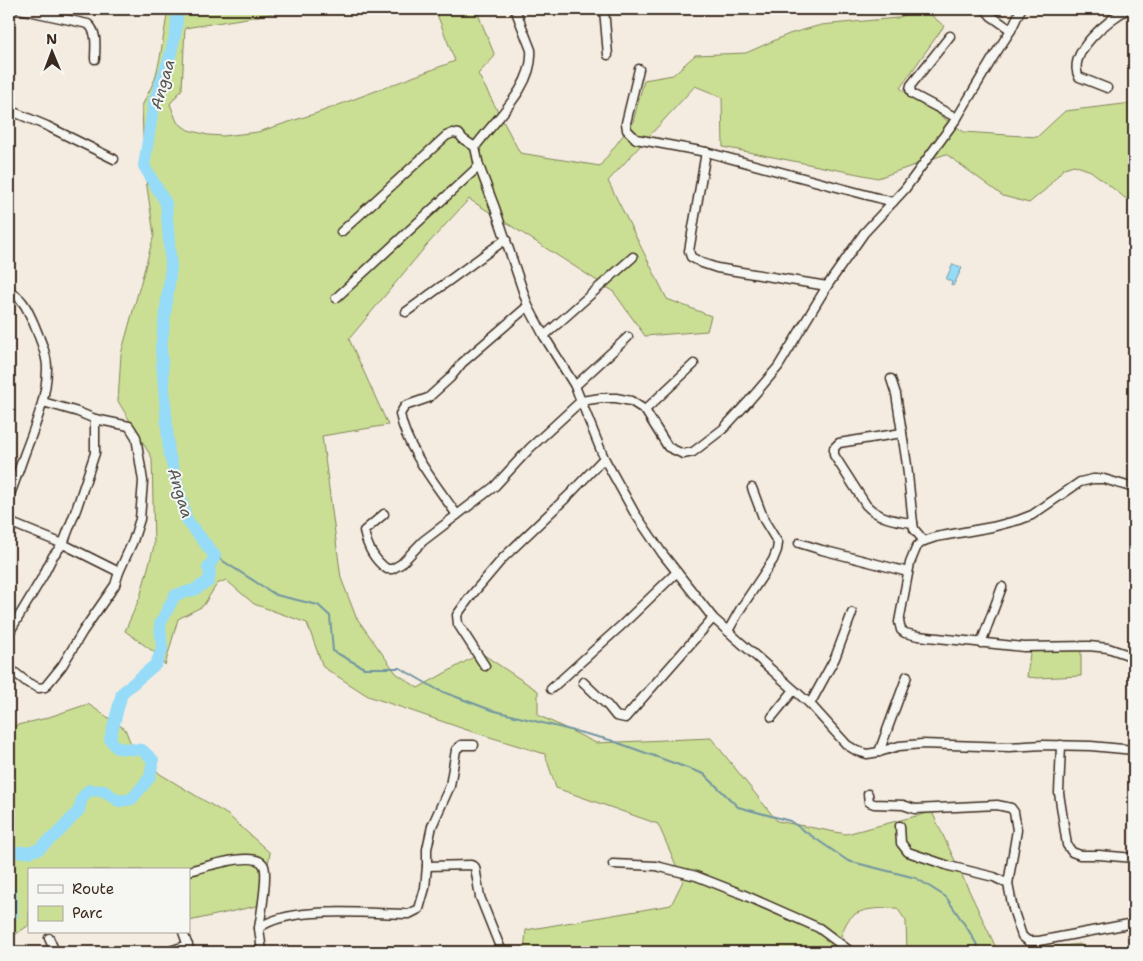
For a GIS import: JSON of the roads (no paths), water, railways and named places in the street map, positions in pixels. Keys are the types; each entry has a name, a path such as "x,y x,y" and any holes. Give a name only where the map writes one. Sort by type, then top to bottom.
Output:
{"street":[{"path":"19,9 88,24 95,33 95,59"},
{"path":"475,146 517,95 529,69 532,57 531,50 515,9"},
{"path":"604,9 608,55"},
{"path":"985,9 991,16 1011,30"},
{"path":"384,514 364,531 367,546 381,565 387,569 392,569 401,564 423,541 495,486 530,448 581,402 601,398 631,401 645,410 668,447 683,454 693,452 723,429 778,367 827,286 864,233 905,189 957,118 1011,30 1021,9"},
{"path":"1108,88 1079,77 1076,72 1078,56 1101,28 1128,9"},
{"path":"950,36 911,85 910,90 912,94 957,118"},
{"path":"638,69 626,123 627,130 636,139 706,152 893,202"},
{"path":"9,110 48,126 114,159"},
{"path":"341,232 446,136 453,133 459,134 463,139 475,146 479,166 528,306 574,386 604,458 634,512 662,553 713,618 810,704 852,748 867,754 899,746 922,744 1009,747 1061,745 1134,750"},
{"path":"706,152 689,252 691,258 717,268 827,286"},
{"path":"336,298 479,166"},
{"path":"406,312 506,239"},
{"path":"544,336 633,257"},
{"path":"9,291 17,295 25,304 45,355 47,369 42,402 9,498"},
{"path":"457,515 420,460 402,424 400,414 405,406 428,398 462,364 528,306"},
{"path":"574,386 628,337"},
{"path":"645,410 694,364"},
{"path":"891,379 896,394 907,465 913,523 924,541"},
{"path":"9,668 28,683 38,688 45,687 62,666 83,631 115,585 140,520 142,482 136,437 129,426 95,419 42,402"},
{"path":"9,633 53,556 63,544 95,453 95,419"},
{"path":"902,433 839,443 834,448 834,455 866,505 872,511 896,521 913,523"},
{"path":"485,666 458,624 457,615 503,558 569,495 604,458"},
{"path":"1134,488 1104,479 1080,482 1032,515 1019,520 924,541 917,546 910,563 899,622 900,630 918,636 1024,647 1089,646 1108,648 1134,657"},
{"path":"728,631 773,560 777,550 778,543 764,520 752,488"},
{"path":"9,522 63,544 119,572"},
{"path":"799,543 908,572"},
{"path":"551,689 677,572"},
{"path":"982,643 1002,587"},
{"path":"810,704 835,658 852,613"},
{"path":"583,682 616,716 625,718 713,618"},
{"path":"879,752 907,676"},
{"path":"772,718 794,690"},
{"path":"259,928 264,924 285,916 301,914 409,914 418,909 425,888 426,849 432,826 450,786 456,750 461,746 474,745"},
{"path":"1061,745 1059,793 1067,844 1072,852 1080,855 1134,858"},
{"path":"868,794 869,802 874,804 903,805 915,809 997,805 1011,808 1014,812 1017,830 1008,884 1013,909 1022,936 1028,941 1039,941 1134,923"},
{"path":"900,826 901,843 908,852 949,866 994,877 1008,884"},
{"path":"190,871 237,860 252,858 261,861 264,866 265,876 259,928 262,952"},
{"path":"613,864 656,866 696,876 819,928 851,952"},
{"path":"427,866 471,865 475,867 480,897 502,952"},
{"path":"167,952 189,949 184,934"},
{"path":"49,938 56,952"}],"water":[{"path":"953,264 962,268 953,286 951,285 952,282 946,279"}],"waterway":[{"name":"Angaa","path":"9,852 29,852 39,849 60,831 79,810 82,798 89,790 104,791 119,801 132,799 150,777 153,760 142,750 117,748 110,739 122,693 156,664 162,649 160,624 175,595 194,590 209,581 210,572 208,568 215,556 187,520 169,453 161,348 171,267 166,203 144,166 154,102 170,56 176,31 178,9"},
{"path":"215,556 276,595 318,605 330,616 333,651 364,668 400,668 438,690 491,710 610,740 704,774 738,807 790,821 848,861 916,878 946,897 981,952"},
{"name":"Angaa","path":"9,888 12,914 9,917"}]}
